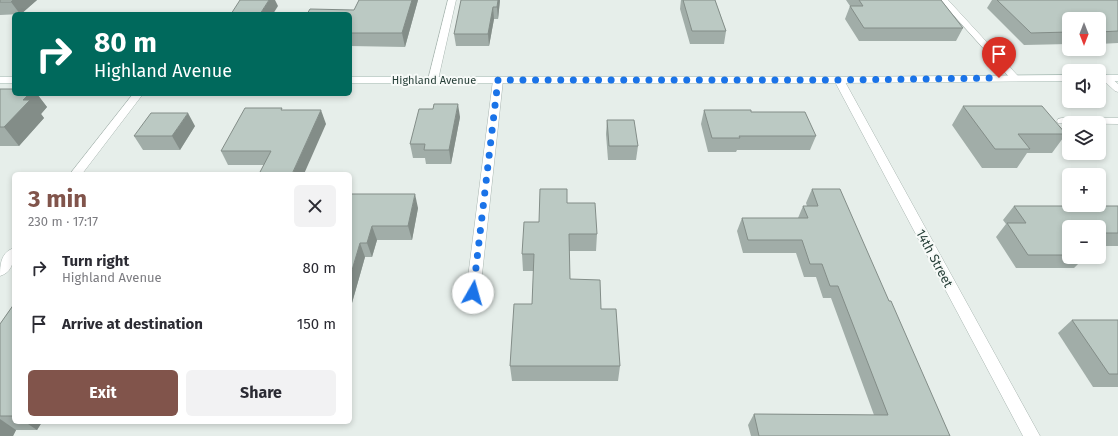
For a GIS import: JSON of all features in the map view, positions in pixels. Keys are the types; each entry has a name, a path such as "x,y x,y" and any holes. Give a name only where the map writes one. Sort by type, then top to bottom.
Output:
{"street":[{"path":"433,80 452,0"},
{"path":"944,0 1015,78"},
{"name":"Highland Avenue","path":"352,80 839,80 1062,78"},
{"path":"1106,78 1118,78"},
{"path":"0,80 12,80"},
{"path":"473,293 498,80"},
{"name":"14th Street","path":"839,80 1032,436"},
{"path":"1106,81 1118,89"},
{"path":"78,172 136,96"},
{"path":"1106,121 1118,121"},
{"path":"0,271 12,256"}],"building":[{"path":"0,0 13,0 11,2 0,2"},
{"path":"240,0 269,0 261,12 232,12"},
{"path":"359,0 412,0 402,33 352,33 352,12 308,12 310,9 354,10"},
{"path":"461,0 498,0 497,7 493,7 488,34 454,34"},
{"path":"683,0 715,0 726,31 692,31"},
{"path":"859,0 941,0 963,28 864,28 850,6 863,6"},
{"path":"997,0 1118,0 1118,31 1106,32 1106,12 1062,12 1062,32 1031,33"},
{"path":"0,89 12,89 12,96 27,96 23,100 30,100 4,127 0,127"},
{"path":"434,104 458,104 449,150 424,150 425,144 410,144 419,109 433,109"},
{"path":"963,106 1042,106 1062,129 1062,134 1018,134 1030,149 995,149"},
{"path":"245,108 321,110 293,172 260,172 271,151 221,151"},
{"path":"704,110 805,112 816,136 739,136 740,138 712,138"},
{"path":"151,113 188,113 172,136 134,136"},
{"path":"607,120 634,120 638,146 609,146"},
{"path":"540,189 567,189 567,203 595,203 597,234 569,234 570,279 600,280 601,309 616,309 620,366 510,366 514,304 532,304 534,254 522,254 524,222 539,222"},
{"path":"812,189 840,189 950,436 759,436 754,414 888,415 838,286 830,286 822,264 810,264 802,240 748,240 742,218 808,218 803,206 818,206"},
{"path":"352,194 415,194 408,226 372,226 367,243 360,243 352,270"},
{"path":"1014,206 1062,206 1062,212 1106,212 1106,206 1118,206 1118,233 1106,233 1106,220 1062,220 1062,255 1028,255 1007,223 1026,223"},
{"path":"12,307 12,416 0,416 0,324"},
{"path":"1072,320 1118,320 1118,374 1109,374"}],"route":[{"path":"473,293 498,80 839,80 999,78"}]}
